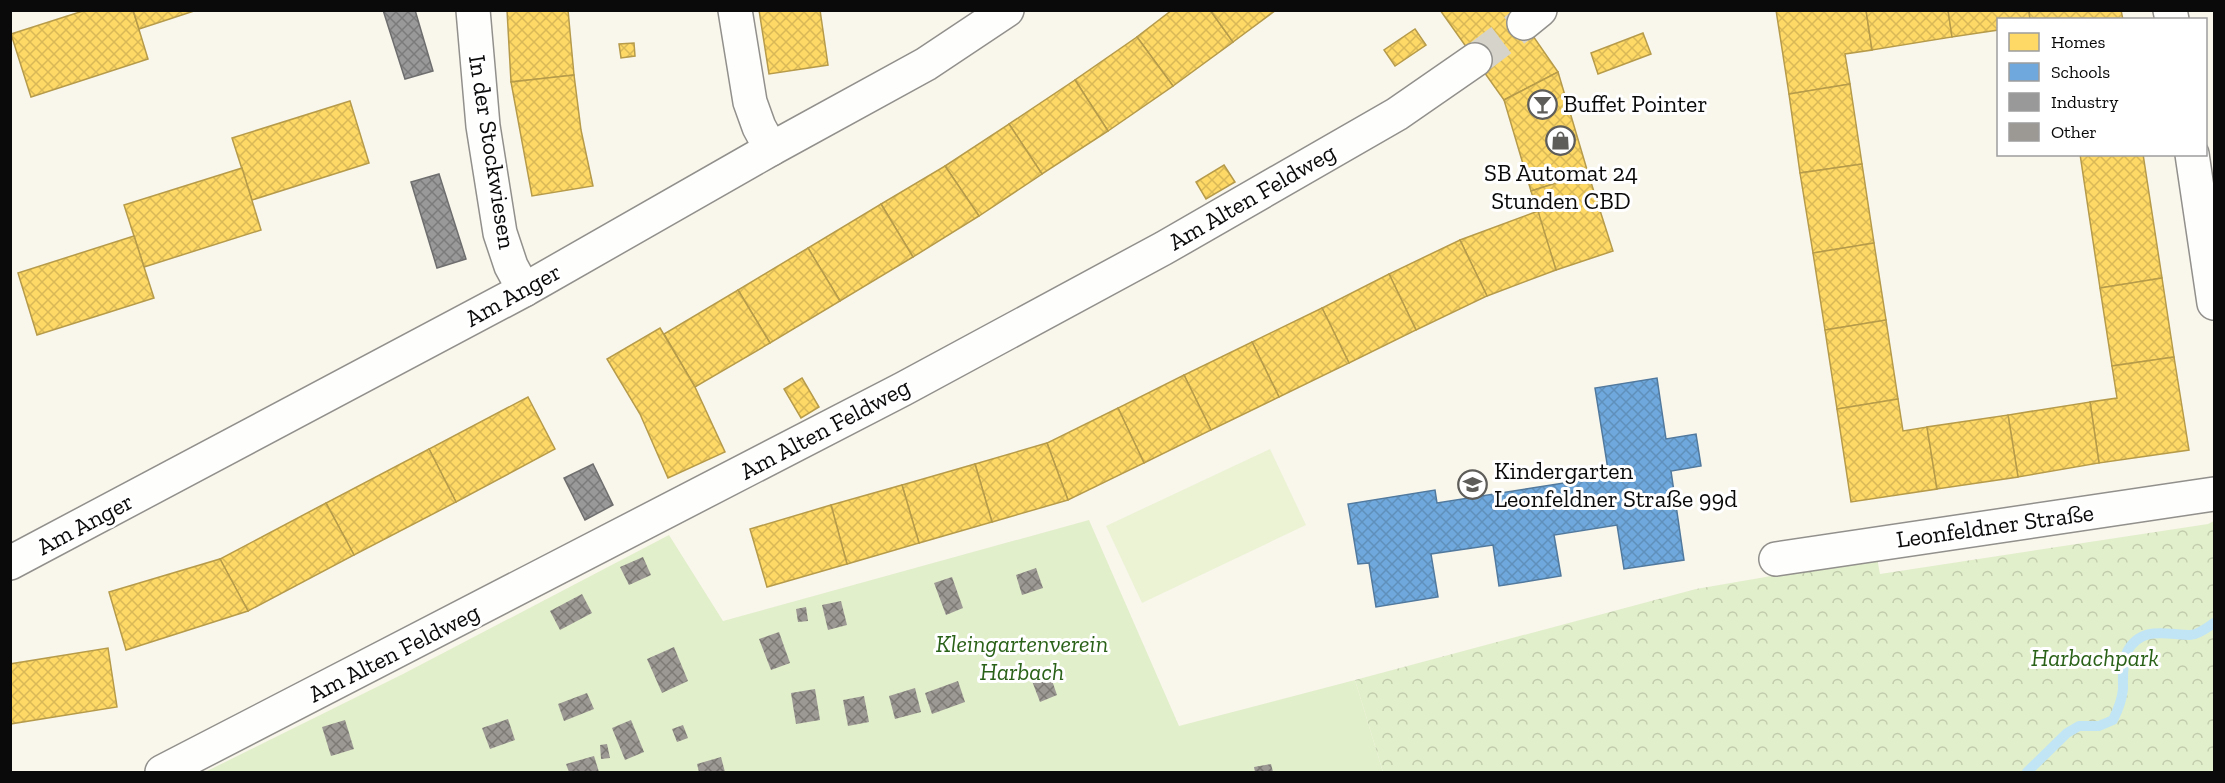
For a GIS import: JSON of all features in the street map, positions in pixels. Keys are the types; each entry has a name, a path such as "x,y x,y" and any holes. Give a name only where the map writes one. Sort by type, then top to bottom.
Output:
{"street":[{"name":"In der Stockwiesen","path":"473,10 483,126 500,233 511,266 524,290"},
{"path":"735,10 750,102 759,127 771,149"},
{"name":"Am Anger","path":"10,563 524,290 771,149 926,64 999,13"},
{"name":"Am Alten Feldweg","path":"162,772 892,394 1164,248 1397,114 1475,60"},
{"path":"2192,156 2214,303"},
{"name":"Leonfeldner Straße","path":"1776,559 2214,494"}],"green space":[{"path":"1270,449 1306,525 1142,603 1106,526"},
{"name":"Kleingartenverein Harbach","path":"1089,520 1179,726 1355,680 1383,772 205,772 403,674 669,535 723,621"},
{"name":"Harbachpark","path":"2214,521 2214,772 1383,772 1355,680 1696,589 1877,558 1880,574 2208,524"}],"building: Homes":[{"path":"86,10 133,10 148,59 31,97 11,34"},
{"path":"133,10 197,10 139,29"},
{"path":"507,10 568,10 574,75 511,82"},
{"path":"759,10 820,10 828,65 769,74"},
{"path":"1172,10 1210,10 1233,42 1173,86 1137,37"},
{"path":"1210,10 1276,10 1233,42"},
{"path":"1440,10 1515,10 1558,72 1504,100"},
{"path":"1776,10 1866,10 1872,50 1845,54 1850,84 1789,94"},
{"path":"1866,10 1948,10 1952,37 1872,50"},
{"path":"1948,10 2029,10 2030,18 1997,18 1997,30 1952,37"},
{"path":"2029,10 2121,10 2123,18 2030,18"},
{"path":"1415,29 1426,45 1395,66 1384,50"},
{"path":"1643,33 1651,54 1598,74 1591,53"},
{"path":"1137,37 1173,86 1108,131 1075,80"},
{"path":"634,43 635,56 621,58 619,44"},
{"path":"1558,72 1588,173 1531,191 1504,100"},
{"path":"574,75 581,130 593,186 532,196 511,82"},
{"path":"1075,80 1108,131 1042,174 1009,124"},
{"path":"1850,84 1862,164 1800,173 1789,94"},
{"path":"350,101 369,163 252,200 232,138"},
{"path":"1009,124 1042,174 979,216 945,166"},
{"path":"2080,156 2143,156 2162,278 2100,288"},
{"path":"1862,164 1874,243 1813,253 1800,173"},
{"path":"1224,165 1235,182 1206,199 1196,182"},
{"path":"945,166 979,216 913,257 881,204"},
{"path":"242,168 261,230 144,267 124,205"},
{"path":"1588,173 1613,251 1556,270 1531,191"},
{"path":"881,204 913,257 840,301 808,248"},
{"path":"1538,211 1556,270 1487,296 1460,240"},
{"path":"134,236 154,298 37,335 18,273"},
{"path":"1460,240 1487,296 1416,330 1389,274"},
{"path":"1874,243 1886,320 1825,330 1813,253"},
{"path":"808,248 840,301 770,343 738,290"},
{"path":"1389,274 1416,330 1349,363 1322,308"},
{"path":"2162,278 2174,357 2112,366 2100,288"},
{"path":"738,290 770,343 695,387 664,334"},
{"path":"1322,308 1349,363 1279,397 1252,342"},
{"path":"1886,320 1898,399 1837,409 1825,330"},
{"path":"660,328 695,387 725,452 668,478 640,414 607,359"},
{"path":"1252,342 1279,397 1211,430 1184,375"},
{"path":"2174,357 2189,450 2099,463 2090,402 2117,398 2112,366"},
{"path":"1184,375 1211,430 1144,463 1118,408"},
{"path":"802,378 819,407 801,418 784,389"},
{"path":"528,397 555,449 456,502 429,449"},
{"path":"1898,399 1903,431 1927,427 1937,489 1851,502 1837,409"},
{"path":"2090,402 2099,463 2018,477 2008,415"},
{"path":"1118,408 1144,463 1068,500 1047,443"},
{"path":"2008,415 2018,477 1937,489 1927,427"},
{"path":"1047,443 1068,500 992,522 975,464"},
{"path":"429,449 456,502 354,555 326,503"},
{"path":"975,464 992,522 919,543 902,485"},
{"path":"902,485 919,543 847,564 831,505"},
{"path":"326,503 354,555 248,611 220,559"},
{"path":"831,505 847,564 767,587 750,529"},
{"path":"220,559 248,611 126,650 109,592"},
{"path":"108,648 117,707 10,724 10,664"}],"building: Schools":[{"path":"1657,378 1666,439 1696,434 1701,466 1671,471 1684,560 1624,569 1617,525 1554,535 1561,576 1499,586 1493,545 1431,554 1438,597 1376,607 1369,563 1358,564 1348,504 1435,490 1437,503 1609,476 1595,388"}],"building: Industry":[{"path":"383,10 415,10 433,71 405,79"},
{"path":"439,174 466,259 437,268 411,182"},
{"path":"593,464 613,505 585,520 564,478"}],"building: Other":[{"path":"643,557 651,575 629,585 620,567"},
{"path":"1036,568 1043,588 1022,595 1016,575"},
{"path":"952,577 963,608 946,615 934,583"},
{"path":"582,594 592,613 560,630 550,611"},
{"path":"841,601 847,625 828,630 822,605"},
{"path":"806,607 808,621 798,622 796,609"},
{"path":"779,632 790,663 771,670 759,639"},
{"path":"674,647 688,681 662,693 647,659"},
{"path":"1047,666 1057,695 1040,702 1029,673"},
{"path":"958,681 965,702 932,714 925,693"},
{"path":"915,688 921,712 895,719 889,696"},
{"path":"815,689 820,720 796,724 791,693"},
{"path":"587,693 594,709 564,721 558,704"},
{"path":"864,696 869,722 848,726 843,700"},
{"path":"508,719 515,740 490,749 482,728"},
{"path":"345,720 354,749 331,756 322,727"},
{"path":"631,720 644,752 625,760 612,728"},
{"path":"683,725 688,738 677,742 672,729"},
{"path":"607,744 610,758 601,759 600,745"},
{"path":"594,756 599,772 569,772 566,764"},
{"path":"721,757 725,772 699,772 697,764"},
{"path":"1271,764 1273,772 1255,772 1254,767"}],"waterway":[{"path":"2027,772 2067,733 2079,726 2099,726 2113,720 2122,697 2125,657 2140,638 2155,633 2193,635 2214,623"}],"tunnel":[{"path":"1475,60 1524,23"}],"place":[{"name":"Buffet Pointer","path":"1542,104"},
{"name":"SB Automat 24 Stunden CBD","path":"1561,140"},
{"name":"Kindergarten Leonfeldner Straße 99d","path":"1473,485"}]}
